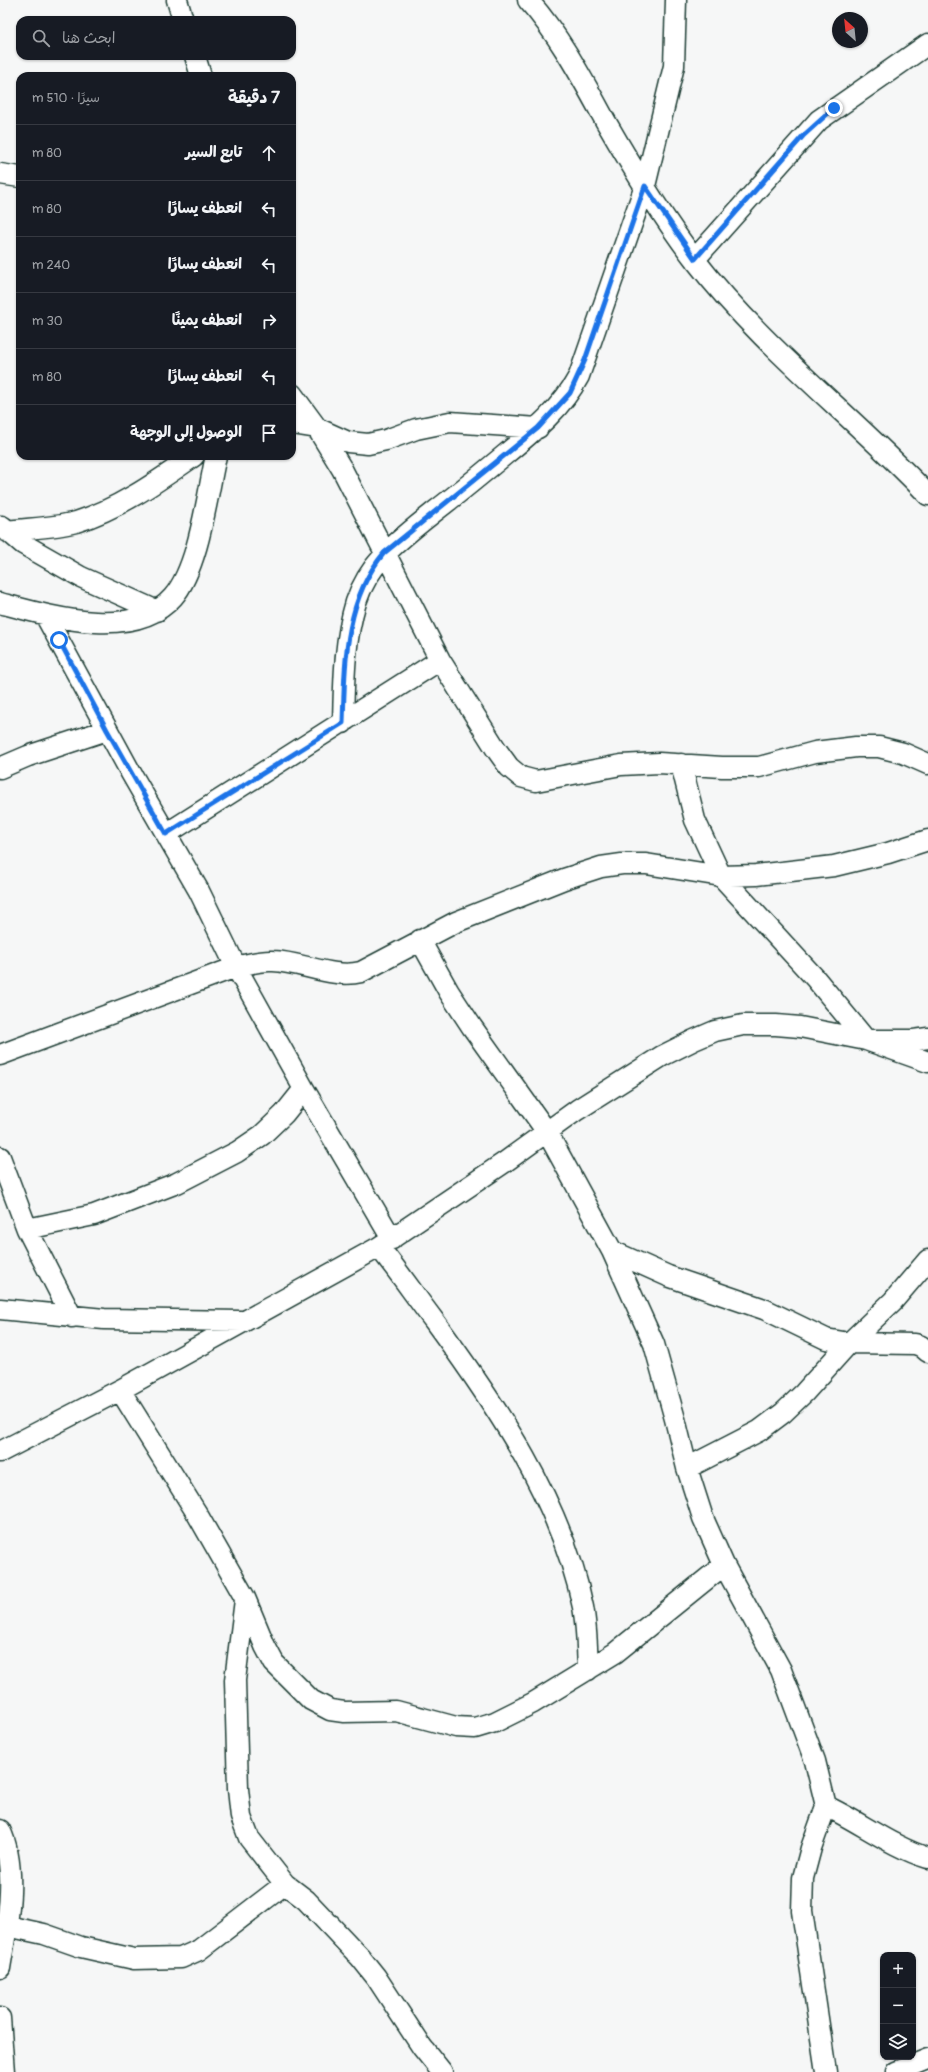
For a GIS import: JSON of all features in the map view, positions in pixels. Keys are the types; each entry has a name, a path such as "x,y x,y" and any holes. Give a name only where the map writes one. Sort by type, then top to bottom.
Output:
{"street":[{"path":"177,0 182,16"},
{"path":"528,0 544,18 565,50 645,186 695,259 767,340 848,415 928,495"},
{"path":"343,723 346,657 356,602 364,582 374,565 384,553 538,428 570,393 579,376 645,186 674,66 676,0"},
{"path":"695,259 819,120 928,44"},
{"path":"196,60 200,72"},
{"path":"0,174 16,176"},
{"path":"296,399 317,428 342,469 440,660 509,768 515,774 527,780 536,781 621,765 681,764 722,767 759,767 815,752 856,747 879,747 903,753 928,764"},
{"path":"296,425 317,428 348,442 368,444 386,440 416,429 450,422 538,428"},
{"path":"3,527 61,526 94,515 144,489 188,460"},
{"path":"0,603 45,615 105,622 127,621 157,611 173,596 189,565 202,525 215,460"},
{"path":"3,527 23,544 81,577 157,611"},
{"path":"45,615 107,730 199,891 236,967 304,1089 385,1243 474,1375 521,1452 545,1498 562,1536 575,1575 583,1608 587,1638 588,1670"},
{"path":"166,834 440,660"},
{"path":"0,768 28,756 107,730"},
{"path":"681,764 695,820 721,876 815,978 866,1040"},
{"path":"0,1054 236,967 272,961 355,974 368,970 420,940 477,913 564,879 601,867 622,864 646,864 721,876 756,875 834,866 888,853 928,840"},
{"path":"420,940 449,992 472,1027 547,1132 612,1251 654,1344 687,1468 703,1518 724,1565 781,1670 815,1761 826,1806 811,1848 803,1878 802,1911 826,2072"},
{"path":"0,1452 120,1390 385,1243 577,1110 662,1056 715,1031 743,1025 800,1027 866,1040 928,1062"},
{"path":"866,1040 914,1040 928,1038"},
{"path":"26,1229 94,1215 177,1183 237,1152 262,1135 284,1114 304,1089"},
{"path":"0,1157 26,1229 72,1317"},
{"path":"612,1251 668,1276 764,1309 826,1339 849,1343 915,1344 921,1346 928,1352"},
{"path":"687,1468 759,1431 783,1413 804,1393 849,1343 893,1301 928,1260"},
{"path":"0,1309 104,1319 243,1321"},
{"path":"120,1390 196,1512 245,1598 265,1646 274,1663 311,1700 330,1710 344,1712 396,1711 456,1727 475,1728 495,1722 533,1703 615,1653 724,1565"},
{"path":"245,1598 235,1680 238,1789 241,1817 249,1838 285,1884 306,1900 360,1957 376,1977 422,2047 442,2072"},
{"path":"826,1806 855,1820 900,1847 928,1858"},
{"path":"0,1830 9,1854 10,1873 3,1926 0,1968"},
{"path":"3,1926 44,1934 81,1947 134,1959 181,1958 208,1944 254,1906 285,1884"},
{"path":"0,2018 4,2072"},
{"path":"896,2072 928,2059"}],"route":[{"path":"59,640 107,730 166,834 205,808 343,723 346,657 356,602 364,582 374,565 384,553 538,428 557,409 570,393 579,376 598,325 645,186 695,259 803,136 834,108"}]}
